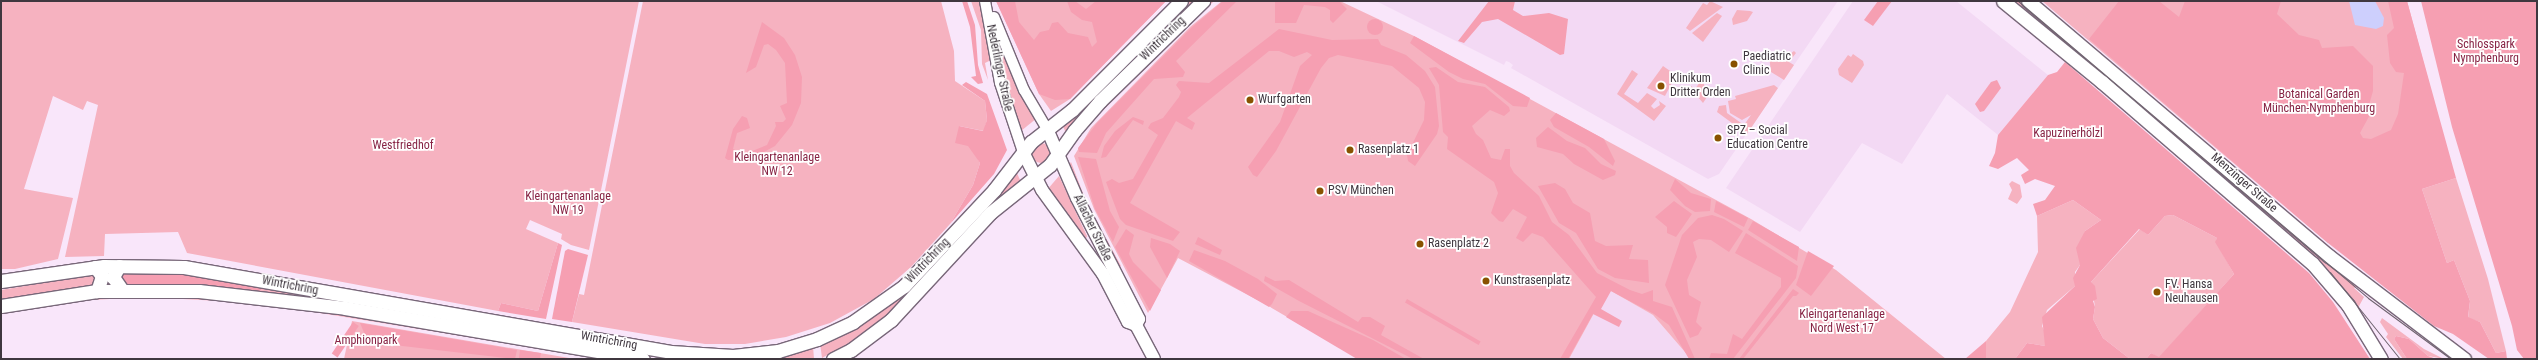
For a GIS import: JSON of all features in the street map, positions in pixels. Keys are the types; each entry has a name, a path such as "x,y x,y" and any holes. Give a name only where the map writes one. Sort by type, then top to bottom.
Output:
{"main road":[{"name":"Wintrichring","path":"1,281 95,267 184,267 222,272 671,352 733,356 764,352 817,339 879,306 904,286 948,241 994,190 1023,152 1047,129 1072,110 1181,1"},
{"name":"Wintrichring","path":"833,359 852,350 891,320 990,213 1036,179 1059,153 1100,101 1203,1"},
{"name":"Menzinger Straße","path":"2003,1 2102,82 2312,264 2348,305 2381,359"},
{"name":"Menzinger Straße","path":"2028,1 2329,256 2464,359"},
{"name":"Allacher Straße","path":"1047,129 1059,153 1077,198 1139,319 1136,325"},
{"name":"Nederlinger Straße","path":"1023,152 1036,179"},
{"name":"Allacher Straße","path":"1036,179 1086,248 1128,322 1136,325 1154,359"},
{"path":"119,266 113,277 122,290"},
{"path":"95,267 102,276 97,291"},
{"name":"Wintrichring","path":"2,306 97,291 122,290 200,292 279,298 643,359"}],"street":[{"name":"Nederlinger Straße","path":"986,1 1024,90 1047,129"},
{"name":"Nederlinger Straße","path":"986,1 1000,83 1023,152"}],"shaded area":[{"name":"Klinikum Dritter Orden","path":"1376,1 1838,1 1719,174 1708,179 1511,68 1513,65 1509,62 1506,61 1504,65"},
{"path":"1853,1 1956,1 2048,75 1998,135 1947,94 1902,164 1862,143 1800,232 1726,188"},
{"path":"1611,291 1653,315 1691,359 1569,359 1604,295"}],"green space":[{"name":"Westfriedhof","path":"1,1 639,1 589,250 571,245 561,239 562,234 530,220 526,229 558,243 538,311 501,303 498,311 187,253 178,232 105,234 104,256 65,257 98,105 87,101 83,110 53,96 24,189 73,198 58,259 15,269 1,269"},
{"name":"Kleingartenanlage NW 12","path":"643,1 941,1 954,51 955,81 985,101 987,120 984,131 959,126 980,163 973,185 950,224 911,267 874,299 830,323 786,337 745,344 705,344 572,322 579,294 584,295"},
{"path":"962,1 967,1 975,25 978,65 983,83 978,84 971,77 976,76 970,27"},
{"path":"971,1 983,1 991,60 985,63 988,80 982,64 981,30"},
{"path":"996,1 1166,1 1070,99 1051,111 1039,94"},
{"path":"996,1 1015,1 1019,22 1034,40 1040,32 1049,30 1052,23 1058,22 1068,33 1088,37 1092,47 1097,42 1092,22 1082,20 1071,12 1067,1 1075,1 1086,9 1096,1 1166,1 1070,99 1055,100 1039,94"},
{"path":"1187,1 1196,1 1066,133 1062,124"},
{"path":"1211,1 1214,1 1092,121 1091,120"},
{"name":"Kleingartenanlage Nord West 17","path":"1222,1 1340,1 1414,36 1751,219 1836,270 1946,359 1691,359 1653,315 1611,291 1604,295 1569,359 1359,359 1265,304 1178,258 1148,313 1094,209 1074,156 1091,128 1190,27"},
{"path":"1223,1 1237,1 1176,61 1185,72 1183,77 1154,79 1106,133 1097,153 1079,152 1078,148 1097,123 1191,28"},
{"path":"1275,1 1339,1 1347,9 1333,23 1330,20 1330,10 1325,7 1304,5 1296,23 1275,23"},
{"path":"1489,1 1515,1 1513,10 1523,16 1549,13 1568,19 1564,54 1560,55 1498,19 1482,22 1464,43 1458,41"},
{"path":"1710,1 1723,7 1690,31 1686,28 1703,3 1707,5"},
{"path":"1878,1 1892,1 1873,26 1864,20"},
{"path":"2008,1 2022,1 2366,292 2357,286 2354,288 2364,297 2358,308"},
{"name":"Botanical Garden München-Nymphenburg","path":"2042,1 2407,1 2439,120 2328,243"},
{"name":"Botanical Garden München-Nymphenburg","path":"2119,1 2159,1 2179,17 2185,1 2281,1 2277,14 2299,35 2319,40 2322,48 2353,46 2373,66 2373,91 2369,105 2372,111 2360,133 2363,138 2371,139 2391,130 2398,114 2404,73 2396,72 2390,63 2387,35 2394,28 2388,1 2407,1 2456,178 2422,189 2447,263 2454,260 2470,301 2468,317 2480,322 2496,353 2506,351 2507,359 2489,359 2453,334 2434,326 2328,243 2089,39"},
{"name":"Schlosspark Nymphenburg","path":"2421,1 2537,1 2537,359 2524,359 2517,350 2512,326 2452,127"},
{"path":"1737,10 1753,12 1747,21 1733,25 1732,19"},
{"path":"1717,13 1722,16 1703,42 1692,33"},
{"path":"1375,19 1382,24 1383,27 1378,34 1375,35 1368,30 1367,27 1372,20"},
{"path":"762,22 784,38 795,55 802,77 801,103 792,125 775,146 751,159 728,160 725,158 733,129 742,116 747,118 750,128 737,133 733,149 745,154 767,145 776,126 775,122 783,122 786,119 780,106 787,103 785,63 776,50 768,44 764,45 756,67 746,73"},
{"path":"1279,29 1332,40 1378,39 1381,45 1406,55 1425,71 1435,87 1439,126 1437,134 1415,166 1408,161 1407,155 1424,120 1425,102 1419,88 1392,66 1338,55 1329,58 1321,68 1276,151 1257,177 1253,175 1248,167 1280,122 1300,66 1312,55 1307,52 1294,57 1279,51 1269,51 1187,118 1195,123 1192,130 1176,121 1130,203 1180,232 1173,241 1126,225 1120,219 1106,182 1112,179 1119,183 1133,179 1158,135 1148,128 1151,123 1163,118 1179,97 1181,92 1176,85 1179,81 1209,83"},
{"path":"1414,36 1530,98 1527,107 1513,106 1485,84 1463,79 1449,72 1410,43"},
{"path":"1002,49 1037,118 1021,131 1002,74 999,52"},
{"path":"1794,51 1796,53 1789,62 1794,65 1784,80 1771,72 1769,56 1771,60 1780,61"},
{"path":"1853,54 1863,61 1864,65 1852,83 1839,75 1838,69 1848,55 1851,57"},
{"name":"Kapuzinerhölzl","path":"2065,62 2309,273 2333,302 2370,359 2146,359 2151,353 2159,357 2234,274 2215,242 2217,238 2173,215 2165,216 2148,235 2139,229 2091,282 2095,286 2097,299 2093,301 2095,307 2093,319 2103,338 2130,359 2015,359 2027,343 2045,346 2042,317 2075,286 2073,278 2080,265 2076,248 2085,231 2101,220 2073,200 2037,216 2033,204 2045,200 2055,186 2035,179 2025,184 2021,175 2029,170 2017,158 1998,169 1989,166 1995,153 1998,135 2048,75 2057,72"},
{"path":"1663,66 1676,75 1665,96 1647,88"},
{"path":"1436,67 1458,82 1485,87 1509,107 1510,111 1504,116 1490,110 1472,126 1476,134 1483,140 1491,158 1501,160 1505,149 1510,149 1510,166 1514,173 1539,196 1552,222 1569,235 1597,273 1630,290 1642,294 1653,290 1653,301 1672,307 1695,359 1689,359 1669,325 1654,314 1611,291 1601,309 1622,321 1619,327 1593,314 1568,359 1560,359 1596,297 1543,237 1532,233 1523,242 1516,238 1527,217 1513,209 1503,222 1499,221 1491,213 1498,193 1494,182 1447,149 1448,137 1443,132 1439,85 1429,68"},
{"path":"1632,70 1638,74 1624,94 1638,103 1647,93 1657,99 1651,106 1654,109 1660,105 1659,101 1666,106 1654,121 1617,94"},
{"path":"1701,72 1707,97 1703,103 1691,89 1691,86 1695,89 1700,82 1696,79"},
{"path":"1997,80 2001,88 1984,111 1980,112 1975,104 1991,82"},
{"path":"966,82 987,94 1007,150 994,174 950,224 973,185 980,163 968,146 955,143 959,126 983,131 987,120 985,101 962,85"},
{"path":"1774,85 1778,88 1747,134 1717,112 1719,106 1726,105 1727,113 1744,125 1751,115 1742,120 1730,113 1728,101 1736,99 1735,96"},
{"path":"1556,113 1604,139 1615,161 1613,166 1589,147 1554,127 1550,120"},
{"path":"1133,117 1144,121 1143,125 1133,120 1106,157 1101,158 1104,146 1115,131"},
{"path":"1548,127 1567,141 1585,148 1601,164 1616,171 1615,175 1603,180 1574,164 1563,154 1537,147 1536,138"},
{"path":"1041,143 1048,146 1051,153 1048,160 1041,163 1034,160 1031,153 1034,146"},
{"path":"1078,157 1096,159 1110,211 1119,227 1113,242 1095,209"},
{"path":"1071,162 1086,201 1121,266 1118,268 1076,184 1069,165"},
{"path":"1016,171 1021,182 987,206 900,304 867,333 822,358 820,343 866,321 900,296"},
{"path":"1059,176 1087,236 1086,239 1047,190"},
{"path":"2456,178 2488,279 2506,351 2496,353 2480,322 2468,318 2470,301 2454,260 2447,263 2422,189"},
{"path":"1675,179 1691,193 1711,199 1710,211 1695,212 1685,206 1670,190"},
{"path":"2012,181 2020,185 2022,197 2017,204 2008,199 2012,190 2009,184"},
{"path":"1555,183 1565,189 1573,203 1590,213 1595,241 1606,246 1633,245 1629,259 1648,260 1649,283 1615,278 1598,269 1576,233 1559,223 1538,186"},
{"path":"2073,200 2101,220 2085,231 2080,265 2075,272 2075,286 2047,310 2042,326 2046,334 2045,346 2027,343 2015,359 1986,359 1986,341 2010,312 2038,252 2037,216"},
{"path":"1674,201 1692,214 1676,237 1667,233 1667,227 1655,217"},
{"path":"1716,201 1748,218 1744,227 1714,212"},
{"path":"1712,215 1724,219 1743,231 1729,252 1711,240 1699,239 1693,242 1697,257 1687,280 1689,295 1701,302 1696,322 1702,328 1698,335 1690,338 1665,285 1682,235 1698,218"},
{"name":"FV. Hansa Neuhausen","path":"2173,215 2217,238 2216,242 2234,274 2159,358 2151,353 2146,359 2130,359 2103,338 2093,319 2095,307 2091,282 2140,229 2148,235 2165,216"},
{"path":"1753,221 1799,247 1797,261 1748,230"},
{"path":"1126,229 1134,235 1129,254 1133,262 1161,290 1150,311 1115,247"},
{"path":"1746,233 1798,266 1796,278 1733,359 1709,359 1711,353 1727,354 1733,334 1742,339 1781,287 1781,278 1735,253"},
{"path":"1198,237 1222,250 1220,255 1195,244"},
{"path":"1151,238 1170,244 1180,251 1167,278 1150,247"},
{"path":"558,243 562,245 546,319 498,311 501,303 538,311"},
{"path":"568,249 588,255 572,322 552,319 565,251"},
{"path":"1194,250 1225,261 1258,279 1277,294 1272,304 1269,307 1189,261"},
{"path":"1808,251 1834,266 1811,296 1796,285"},
{"path":"175,271 264,287 259,292 122,285 119,272"},
{"path":"96,274 94,286 1,300 1,290"},
{"path":"1265,276 1275,281 1289,280 1358,322 1362,317 1370,317 1385,326 1381,335 1424,359 1413,359 1299,301 1264,281"},
{"path":"264,287 693,359 669,359 259,292"},
{"path":"1793,289 1799,293 1796,296 1793,296 1743,359 1739,359"},
{"path":"177,295 284,304 554,351 258,303 146,297 74,301 99,296"},
{"path":"1407,299 1481,342 1479,345 1405,302"},
{"path":"1291,311 1308,311 1373,340 1406,359 1357,359 1286,317"},
{"path":"2382,318 2424,349 2444,359 2428,356 2409,339 2396,336 2394,339 2407,359 2403,359 2386,337 2388,334 2380,322"},
{"name":"Amphionpark","path":"352,321 575,359 344,359"},
{"path":"353,322 359,326 338,357 332,354"},
{"path":"360,323 517,350 515,359 368,342"},
{"path":"2396,336 2409,339 2428,356 2437,359 2407,359 2394,339"},
{"path":"1986,341 1986,359 1965,359"},
{"path":"813,346 814,359 759,359"},
{"path":"520,350 541,353 540,359 519,358"}],"water":[{"path":"2349,1 2375,1 2384,18 2383,26 2376,29 2355,25"}],"tram line":[{"path":"2018,1 2368,298 2451,359"},
{"path":"2330,272 2400,359"}],"place":[{"name":"Paediatric Clinic","path":"1734,64"},
{"name":"Klinikum Dritter Orden","path":"1661,86"},
{"name":"Wurfgarten","path":"1250,100"},
{"name":"SPZ – Social Education Centre","path":"1718,138"},
{"name":"Rasenplatz 1","path":"1350,150"},
{"name":"PSV München","path":"1320,191"},
{"name":"Rasenplatz 2","path":"1420,244"},
{"name":"Kunstrasenplatz","path":"1486,281"},
{"name":"FV. Hansa Neuhausen","path":"2157,292"}],"park label":[{"name":"Kleingartenanlage NW 19","path":"568,204"}]}
